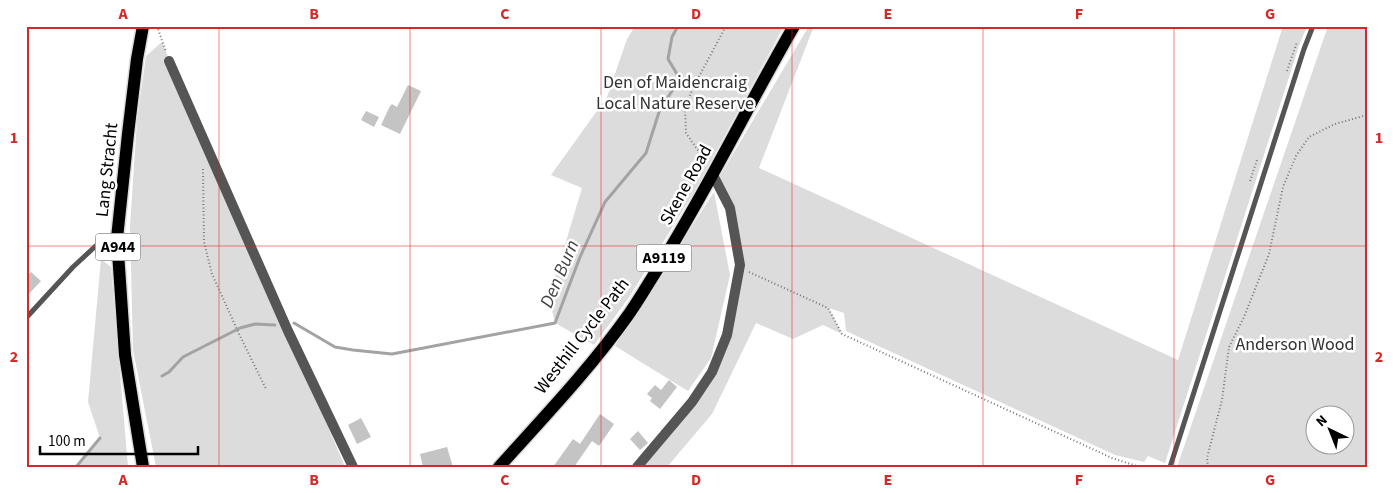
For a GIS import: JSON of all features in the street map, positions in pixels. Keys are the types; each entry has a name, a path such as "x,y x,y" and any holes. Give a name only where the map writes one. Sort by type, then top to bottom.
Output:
{"main road":[{"name":"Lang Stracht","path":"142,467 125,356 117,238 137,59 143,26"},
{"name":"Skene Road","path":"499,467 568,390 629,314 681,231 711,170 794,26"}],"street":[{"path":"169,61 288,331 353,467"},
{"path":"637,467 692,402 712,372 726,335 740,268 730,208 711,170"}],"lane":[{"path":"1170,467 1313,26"},
{"path":"26,318 73,267 100,242 117,238"}],"path":[{"path":"157,26 169,61"},
{"path":"711,170 686,133 685,106 694,84 726,26"},
{"path":"1287,71 1297,42"},
{"path":"1208,467 1207,458 1222,400 1229,347 1244,317 1268,254 1283,187 1296,156 1309,137 1335,124 1367,115"},
{"path":"1250,181 1257,160"},
{"path":"203,169 204,242 212,274 266,389"},
{"path":"740,268 828,308 842,334 1112,458 1140,467"}],"green space":[{"name":"Den of Maidencraig Local Nature Reserve","path":"635,26 784,26 696,189 630,296 594,345 555,323 549,298 582,188 551,175 607,97 627,39"},
{"path":"809,26 814,26 759,168 1178,360 1283,26 1307,26 1165,463 1148,456 1144,462 1115,455 846,331 844,313 829,308 842,334 823,325 793,339 756,323 712,414 667,467 637,467 712,372 740,268 730,208 717,181"},
{"name":"Anderson Wood","path":"1328,26 1367,26 1367,467 1177,467"},
{"path":"162,42 345,467 156,467 133,350 130,226 137,120 146,56"},
{"path":"714,192 730,275 711,358 688,391 615,346"},
{"path":"101,259 111,267 128,467 76,467 100,438 88,402"}],"building":[{"path":"408,85 421,91 400,134 381,125 390,106 392,104 397,107"},
{"path":"366,111 379,117 374,127 361,120"},
{"path":"31,272 41,281 26,297 26,277"},
{"path":"669,380 677,387 660,409 650,401 652,398 647,394 655,385 661,390"},
{"path":"600,414 614,424 599,446 592,441 574,467 553,467 573,439 580,444"},
{"path":"361,418 371,437 357,444 348,425"},
{"path":"638,431 648,443 640,450 630,439"},
{"path":"447,447 453,467 423,467 420,454"}],"waterway":[{"name":"Den Burn","path":"294,323 335,347 392,354 555,323 580,257 605,202 646,153 660,109 680,79 668,59 672,37 678,26"},
{"name":"Den Burn","path":"162,376 169,372 183,357 240,328 255,324 275,325"},
{"name":"Den Burn","path":"76,467 100,438"}]}
